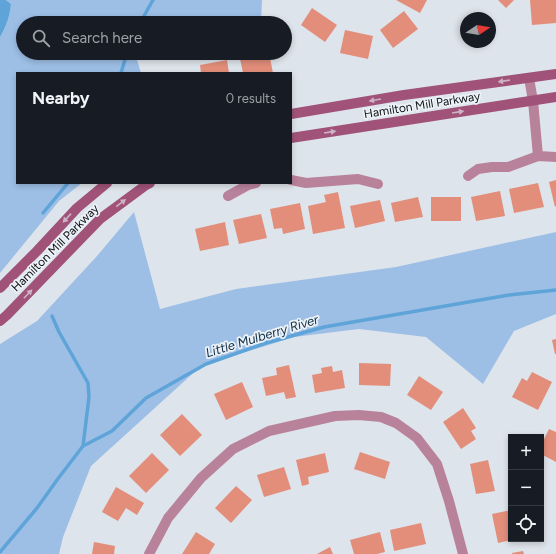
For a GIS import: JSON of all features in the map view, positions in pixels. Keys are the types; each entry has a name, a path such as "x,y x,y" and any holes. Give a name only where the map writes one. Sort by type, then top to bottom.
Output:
{"street":[{"name":"Hamilton Mill Parkway","path":"292,114 404,95 556,74"},
{"path":"529,78 533,101 538,156"},
{"name":"Hamilton Mill Parkway","path":"292,138 556,97"},
{"path":"468,176 478,169 492,167 508,168 538,156 556,157"},
{"path":"292,180 306,183 358,179 378,184"},
{"name":"Hamilton Mill Parkway","path":"0,288 77,208 106,184"},
{"name":"Hamilton Mill Parkway","path":"0,321 100,219 148,184"},
{"path":"228,196 252,184"},
{"path":"149,554 168,518 201,478 233,450 269,431 335,416 359,415 382,417 396,423 417,438 437,464 449,501 463,554"}],"shaded area":[{"path":"0,0 6,0 11,4 10,13 0,37"},
{"path":"6,0 262,0 261,16 16,16 16,60 137,60 141,72 16,72 16,184 81,184 59,201 0,273 0,37 7,21 11,4"},
{"path":"134,212 160,309 236,289 396,267 556,232 556,314 514,331 483,384 426,337 359,329 294,337 201,366 91,466 63,537 59,554 0,554 0,344 37,321 97,256"}],"building":[{"path":"396,0 427,0 420,13"},
{"path":"498,0 514,0 506,8"},
{"path":"530,0 556,0 556,23 532,25"},
{"path":"312,8 337,25 325,42 301,25"},
{"path":"404,11 418,29 393,48 380,30"},
{"path":"345,30 373,36 368,59 340,53"},
{"path":"227,60 229,72 201,72 200,65"},
{"path":"240,60 270,60 273,72 243,72"},
{"path":"556,180 556,206 555,207 549,182"},
{"path":"538,183 544,207 514,213 509,189"},
{"path":"500,191 505,216 476,221 471,197"},
{"path":"338,192 345,228 313,234 308,206 326,202 324,195"},
{"path":"418,197 423,217 395,222 391,203"},
{"path":"431,197 461,197 461,221 431,221"},
{"path":"380,200 385,221 355,228 350,206"},
{"path":"300,203 305,229 283,234 282,228 274,229 270,209"},
{"path":"261,214 267,238 239,244 233,220"},
{"path":"225,222 229,245 200,251 195,229"},
{"path":"556,339 556,354 555,354 552,340"},
{"path":"359,363 391,364 390,386 359,385"},
{"path":"289,365 296,397 286,399 284,392 266,396 262,378 277,375 276,368"},
{"path":"332,366 333,372 342,370 345,388 315,393 312,375 322,373 321,368"},
{"path":"532,372 552,382 538,410 512,397 522,378 527,381"},
{"path":"419,376 443,392 431,410 407,395"},
{"path":"242,382 253,407 226,420 214,394"},
{"path":"463,408 476,428 471,431 476,439 461,449 443,422"},
{"path":"182,414 202,435 180,456 160,435"},
{"path":"549,429 556,432 556,462 544,456 544,439"},
{"path":"360,452 390,462 385,479 354,469"},
{"path":"152,453 169,470 146,493 129,476"},
{"path":"325,453 329,472 308,477 309,484 302,486 296,460"},
{"path":"488,460 495,491 476,494 470,464"},
{"path":"284,467 291,489 264,497 257,475"},
{"path":"236,486 252,500 231,523 215,508"},
{"path":"116,487 144,503 137,515 126,508 118,521 102,512"},
{"path":"508,511 508,541 498,543 492,514"},
{"path":"421,523 426,544 394,551 390,530"},
{"path":"196,532 215,544 209,554 182,554"},
{"path":"380,532 385,552 377,554 354,554 350,540"},
{"path":"94,542 115,546 114,554 92,554"},
{"path":"330,547 333,554 317,554"},
{"path":"523,551 524,554 512,554 512,553"}],"waterway":[{"path":"144,16 153,0"},
{"path":"121,72 125,60"},
{"path":"43,213 67,184"},
{"name":"Little Mulberry River","path":"0,552 37,508 83,446 112,431 146,398 206,364 266,343 324,327 509,295 556,290"},
{"path":"52,316 59,332 88,383 89,397 83,446"}]}
